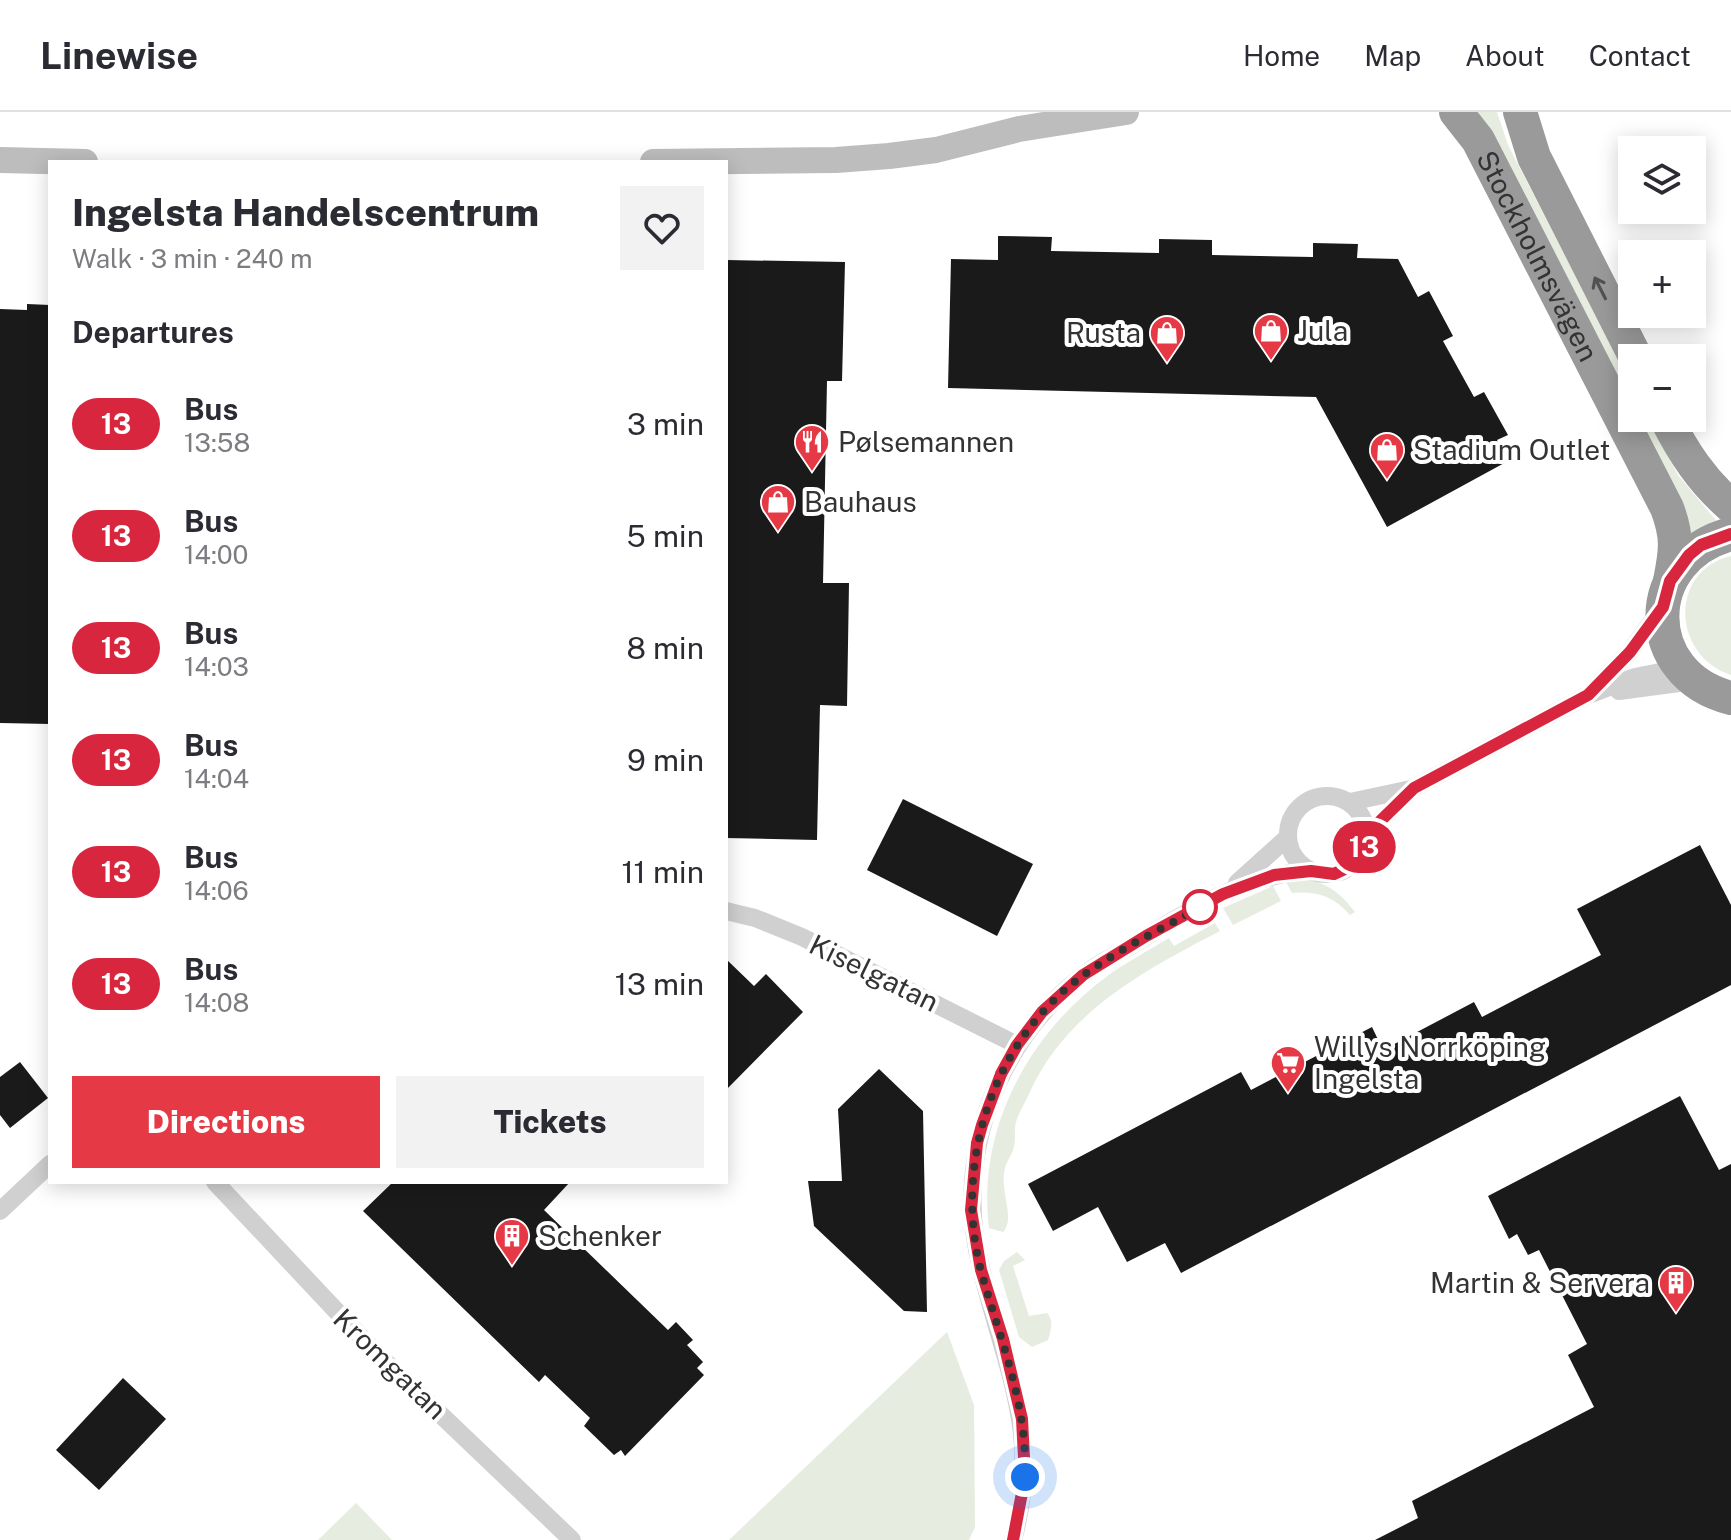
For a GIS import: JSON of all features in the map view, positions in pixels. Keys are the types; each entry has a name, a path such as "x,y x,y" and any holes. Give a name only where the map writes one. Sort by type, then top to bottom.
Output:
{"highway":[{"name":"Stockholmsvägen","path":"1456,112 1485,152 1667,508 1676,529 1676,539 1662,624 1666,642 1711,689"},
{"name":"Stockholmsvägen","path":"1520,112 1534,157 1629,344"},
{"path":"1673,432 1702,476 1731,506"},
{"path":"1666,594 1678,567 1701,545 1731,534"}],"main road":[{"path":"1019,129 1058,112"},
{"path":"728,161 889,156 936,150 1019,129 1126,112"},
{"path":"0,160 48,161"}],"street":[{"path":"1588,695 1630,652 1666,594"},
{"path":"1350,802 1414,788 1588,695 1635,677 1711,689"},
{"path":"1367,834 1414,788"},
{"path":"1013,1540 1025,1477 1022,1419 981,1270 971,1210 980,1131 1001,1074 1017,1045 1042,1012 1083,975 1146,936 1223,894 1274,875 1311,871 1334,874 1351,866 1360,856 1367,834 1359,811 1337,796 1311,799 1293,814 1288,837 1278,848 1223,894"},
{"path":"1288,837 1295,857 1311,871"},
{"name":"Kiselgatan","path":"728,911 755,918 802,937 1017,1045"},
{"path":"0,1211 48,1166"},
{"name":"Kromgatan","path":"217,1184 373,1350 572,1540"}],"shaded area":[{"path":"1476,112 1497,112 1508,145 1618,359 1618,378"},
{"path":"1646,432 1656,432 1678,475 1719,524 1692,537 1686,513"},
{"path":"1731,556 1731,675 1711,665 1697,650 1688,633 1685,614 1688,595 1696,578 1710,565"},
{"path":"1308,879 1334,891 1355,912 1350,915 1324,896 1292,893 1286,882"},
{"path":"1273,886 1281,901 1233,925 1223,908"},
{"path":"1215,923 1220,931 1136,978 1110,996 1063,1039 1044,1065 1017,1118 1015,1140 1004,1177 1007,1226 1003,1232 989,1228 987,1191 991,1155 1000,1120 1014,1087 1053,1027 1078,1000 1129,962 1169,938 1174,946"},
{"path":"1017,1252 1025,1260 1013,1266 1029,1316 1047,1313 1051,1322 1048,1340 1032,1347 1019,1337 999,1270 1004,1261"},
{"path":"947,1332 974,1405 975,1527 969,1540 729,1540"},
{"path":"356,1503 392,1540 318,1540"}],"building":[{"path":"998,236 1052,237 1051,251 1159,253 1159,239 1212,240 1212,255 1313,257 1313,243 1358,244 1357,258 1398,259 1418,297 1429,291 1453,336 1443,341 1474,397 1484,392 1508,435 1497,440 1508,461 1387,527 1316,397 948,388 951,259 998,260"},
{"path":"728,260 845,262 842,381 827,381 823,583 849,583 847,706 820,705 817,840 728,838"},
{"path":"27,304 48,305 48,724 0,723 0,309 27,310"},
{"path":"903,799 1033,864 997,936 867,870"},
{"path":"1700,845 1731,905 1731,985 1181,1273 1165,1243 1127,1262 1098,1207 1053,1231 1028,1184 1241,1072 1251,1090 1372,1027 1383,1050 1474,1002 1482,1017 1601,955 1577,909"},
{"path":"728,961 754,986 766,974 803,1012 728,1088"},
{"path":"20,1062 48,1098 10,1128 0,1115 0,1077"},
{"path":"879,1069 923,1111 927,1312 904,1311 814,1226 808,1181 842,1181 838,1109"},
{"name":"Martin & Servera","path":"1680,1096 1719,1170 1731,1164 1731,1540 1375,1540 1418,1518 1412,1501 1594,1407 1568,1355 1587,1344 1539,1250 1528,1255 1517,1234 1509,1239 1488,1196"},
{"name":"Schenker","path":"391,1184 568,1184 544,1210 668,1330 676,1322 693,1340 687,1345 703,1362 697,1368 704,1375 625,1456 621,1450 614,1455 584,1426 590,1418 545,1375 539,1382 363,1211"},
{"path":"123,1378 166,1419 99,1490 56,1450"}],"bus line":[{"name":"13","path":"1013,1540 1025,1477 1022,1419 1003,1339 981,1270 971,1210 977,1143 987,1106 1017,1045 1042,1012 1083,975 1223,894 1274,875 1311,871 1334,874 1357,862 1367,834 1414,788 1588,695 1630,652 1663,607 1665,593 1678,567 1701,545 1731,534"}],"place":[{"name":"Jula","path":"1271,362"},
{"name":"Rusta","path":"1167,364"},
{"name":"Pølsemannen","path":"812,473"},
{"name":"Stadium Outlet","path":"1387,481"},
{"name":"Bauhaus","path":"778,533"},
{"name":"Willys Norrköping Ingelsta","path":"1288,1094"},
{"name":"Schenker","path":"512,1267"},
{"name":"Martin & Servera","path":"1676,1314"}],"route":[{"path":"1025,1477 1022,1419 1003,1339 981,1270 971,1210 977,1143 987,1106 1017,1045 1042,1012 1083,975 1200,907"}]}
